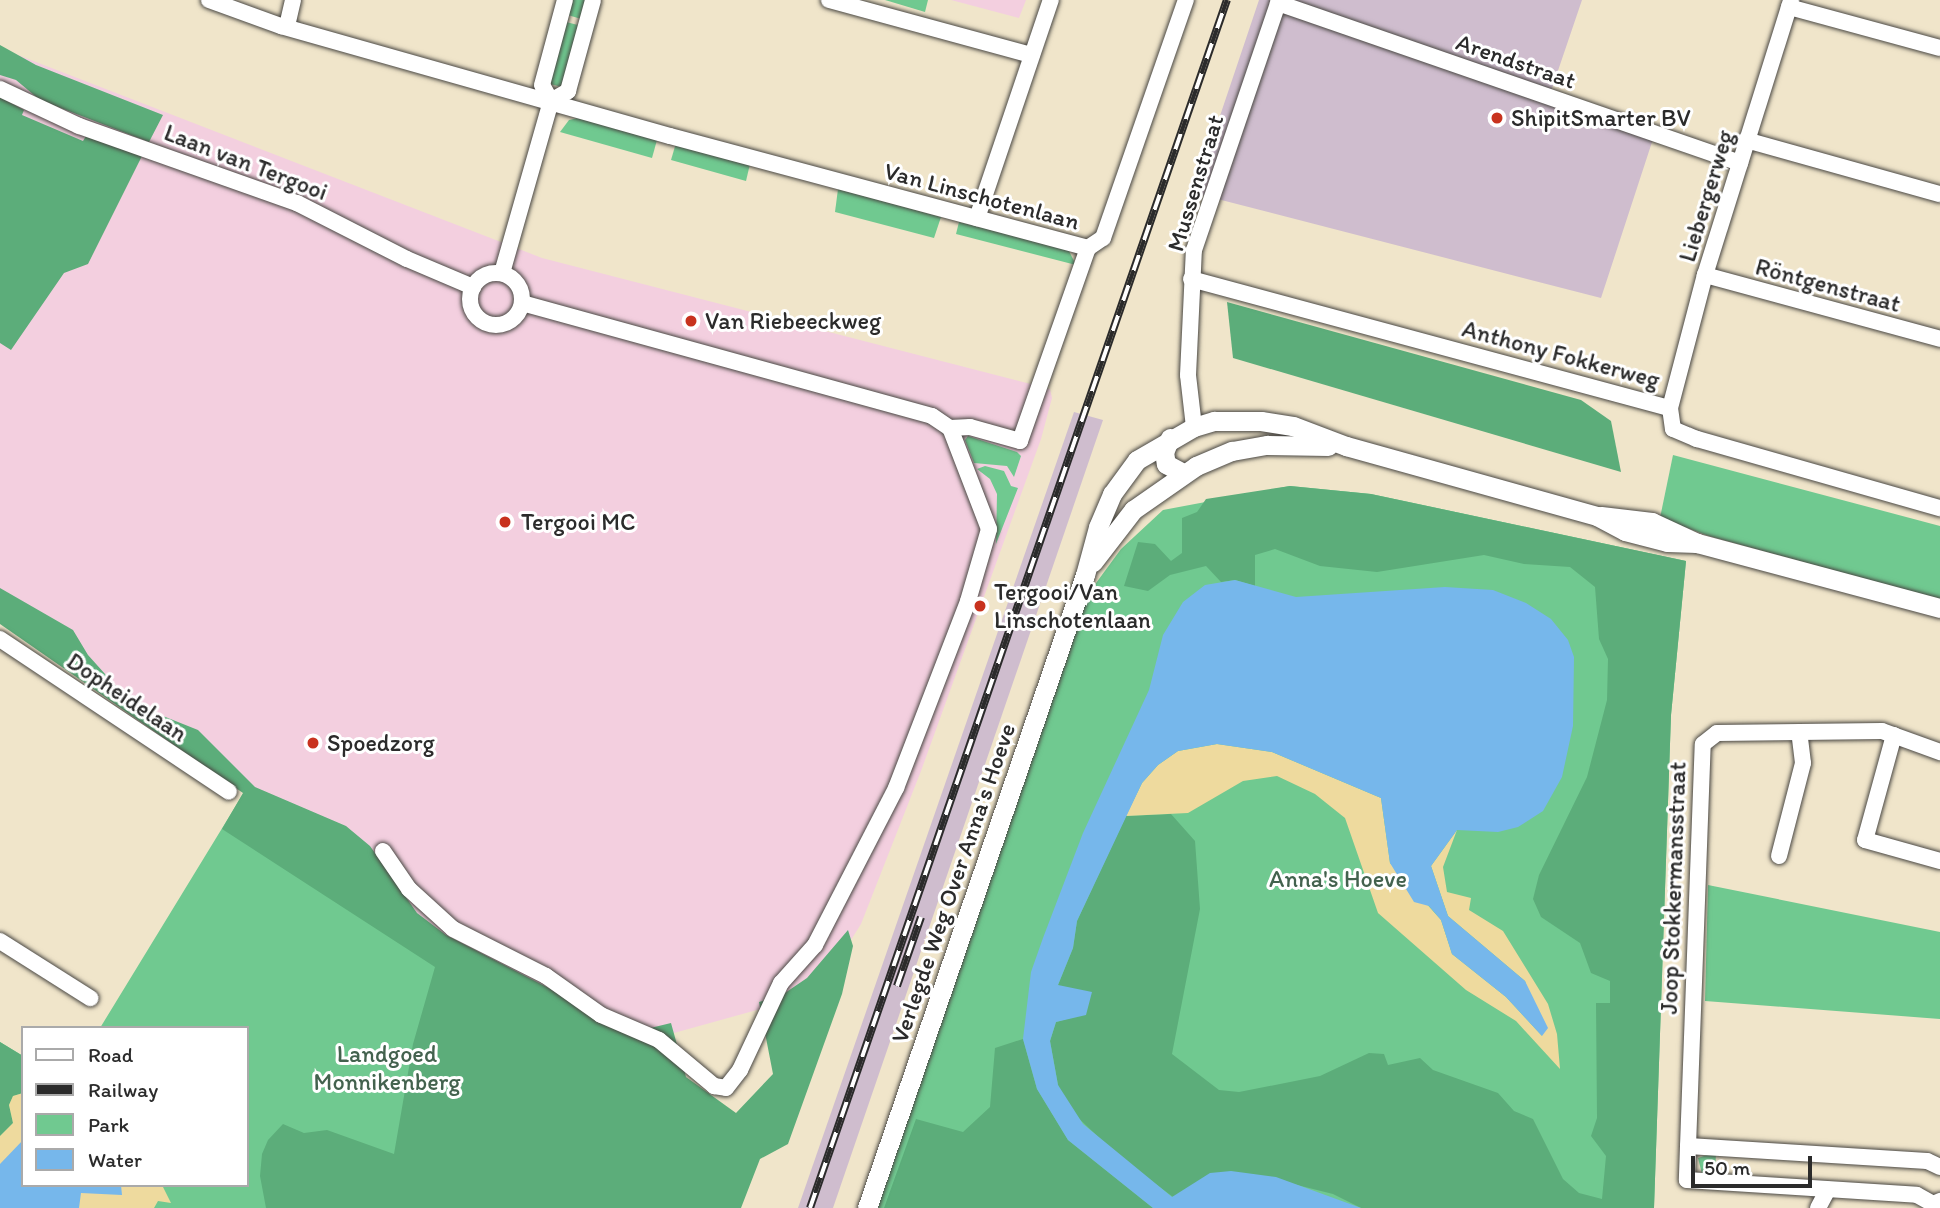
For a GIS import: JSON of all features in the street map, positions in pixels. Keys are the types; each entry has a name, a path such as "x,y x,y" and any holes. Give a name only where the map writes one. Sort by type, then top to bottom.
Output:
{"main road":[{"name":"Verlegde Weg Over Anna's Hoeve","path":"867,1208 1112,494 1137,460 1170,438 1194,427 1226,421 1293,426 1346,446 1597,516 1652,522 1697,542 1940,608"},
{"path":"1226,421 1236,432 1232,451"},
{"path":"1170,438 1164,452 1166,464 1183,473"},
{"name":"Verlegde Weg Over Anna's Hoeve","path":"1085,575 1133,510 1183,473 1232,451 1292,444 1346,446"}],"street":[{"name":"Van Linschotenlaan","path":"209,0 287,26 551,101 1088,248 1020,441 970,427 950,428 932,416 522,303"},
{"path":"287,26 293,0"},
{"path":"551,101 542,85 565,0"},
{"path":"502,273 551,101 568,91 593,0"},
{"path":"829,0 1032,55"},
{"path":"977,218 1051,0"},
{"path":"1088,248 1103,238 1186,0"},
{"name":"Arendstraat","path":"1279,1 1740,163"},
{"name":"Mussenstraat","path":"1194,427 1188,375 1194,250 1279,1"},
{"path":"1790,3 1940,48"},
{"name":"Liebergerweg","path":"1670,408 1705,275 1790,3"},
{"name":"Laan van Tergooi","path":"0,89 79,126 298,203 407,260 473,287"},
{"path":"1746,140 1940,194"},
{"path":"502,273 518,284 522,303 513,319 489,324 472,310 473,287 485,275 502,273"},
{"name":"Röntgenstraat","path":"1705,275 1940,339"},
{"name":"Anthony Fokkerweg","path":"1191,279 1670,408 1673,429 1697,439 1940,508"},
{"path":"383,851 409,889 453,929 546,976 601,1014 659,1040 714,1086 726,1088 740,1070 780,984 815,945 896,788 968,601 989,530 950,428"},
{"name":"Dopheidelaan","path":"0,639 229,792"},
{"name":"Joop Stokkermansstraat","path":"1828,1189 1687,1180 1703,744 1717,733 1882,731 1940,752"},
{"path":"1779,856 1803,763 1799,732"},
{"path":"1894,735 1866,840 1940,861"},
{"path":"0,941 90,998"},
{"path":"1688,1146 1927,1161 1940,1167"},
{"path":"1818,1208 1828,1189 1917,1195 1936,1201"}],"shaded area":[{"path":"951,0 1026,0 1019,18"},
{"path":"1259,0 1582,0 1547,103 1653,139 1601,298 1194,193"},
{"name":"Tergooi MC","path":"0,48 542,258 1050,389 1052,398 1041,439 921,771 861,924 839,959 782,1003 638,1043 405,922 343,846 155,723 0,605"},
{"path":"1074,412 1103,420 833,1208 798,1208"}],"green space":[{"path":"573,0 587,0 581,19 568,15"},
{"path":"885,0 928,0 925,12"},
{"path":"566,22 578,25 562,87 550,84"},
{"path":"0,45 36,65 163,115 149,142 40,100 16,80 0,75"},
{"path":"0,97 24,110 22,115 83,141 86,136 142,156 88,264 64,273 11,350 0,343"},
{"path":"578,118 657,140 652,158 560,132 569,120"},
{"path":"676,143 750,164 746,181 671,160"},
{"path":"838,189 941,217 934,238 835,212"},
{"path":"959,222 1068,249 1076,265 956,234"},
{"path":"1227,302 1581,400 1611,421 1621,472 1233,358"},
{"path":"968,436 1017,452 1021,456 1014,477 1007,466 974,463 965,440"},
{"path":"1673,455 1940,526 1940,600 1709,536 1660,518"},
{"path":"985,466 1004,471 1011,486 1018,488 996,544 997,494 990,479 977,469"},
{"name":"Anna's Hoeve","path":"1290,486 1371,494 1686,561 1671,715 1654,1208 876,1208 1088,594 1121,549 1163,510"},
{"path":"1290,486 1371,494 1686,561 1671,715 1654,1208 1361,1208 1333,1194 1257,1175 1173,1197 1117,1155 1069,1109 1058,1085 1050,1041 1056,1022 1074,1017 1058,985 1073,948 1077,921 1126,816 1171,814 1195,841 1200,909 1172,1054 1219,1090 1239,1092 1320,1076 1369,1053 1384,1054 1388,1065 1420,1058 1433,1070 1498,1093 1514,1111 1533,1119 1563,1179 1579,1193 1602,1199 1606,1156 1591,1136 1597,1118 1596,1003 1610,1003 1610,981 1591,973 1580,943 1541,917 1533,899 1539,875 1587,777 1607,700 1608,659 1599,639 1595,587 1570,567 1524,564 1484,555 1377,572 1320,566 1275,549 1255,555 1255,586 1235,580 1221,582 1206,566 1170,575 1148,591 1124,586 1138,542 1155,544 1171,561 1182,553 1182,518 1197,512 1206,499"},
{"path":"0,588 73,630 88,655 123,694 143,708 198,730 255,787 346,826 370,846 417,913 446,935 634,1032 671,1023 686,1077 736,1113 773,1074 759,1002 782,995 807,978 848,930 853,946 842,994 788,1144 760,1159 741,1208 266,1208 260,1176 262,1154 268,1140 283,1124 304,1133 327,1130 394,1154 413,1044 435,967 222,829 243,793 0,624"},
{"name":"Landgoed Monnikenberg","path":"243,794 740,1208 0,1208 0,1042 21,1055 21,1187 248,1187 248,1026 101,1026"},
{"path":"1708,885 1940,932 1940,1019 1705,1001"},
{"path":"1023,1039 1037,1089 1068,1140 1153,1208 884,1208 916,1119 963,1132 990,1107 995,1048"},
{"path":"0,1042 21,1055 21,1094 13,1096 9,1105 13,1123 0,1136"},
{"path":"1716,1152 1715,1177 1702,1174 1698,1158"}],"sand":[{"path":"1217,744 1272,752 1381,798 1390,863 1441,920 1452,954 1506,997 1542,1036 1525,981 1448,916 1431,866 1457,830 1443,867 1447,892 1471,898 1469,910 1503,931 1548,1004 1557,1034 1560,1069 1516,1021 1466,990 1378,913 1345,818 1315,794 1277,776 1243,781 1188,813 1126,816 1142,783 1158,765 1178,751"},
{"path":"21,1094 21,1187 163,1187 171,1203 158,1201 154,1208 0,1208 0,1136 13,1123 9,1105 13,1096"}],"water":[{"path":"1235,580 1296,597 1445,587 1493,590 1526,603 1551,619 1568,640 1574,657 1573,726 1562,777 1543,811 1518,827 1498,832 1457,830 1431,866 1448,916 1525,981 1548,1028 1542,1036 1506,997 1452,954 1441,920 1429,906 1414,902 1390,863 1381,798 1272,752 1217,744 1178,751 1158,765 1142,783 1077,921 1073,948 1058,985 1092,992 1086,1015 1056,1022 1050,1041 1058,1085 1083,1124 1172,1197 1210,1173 1231,1171 1276,1177 1361,1208 1153,1208 1068,1140 1037,1089 1023,1039 1031,972 1083,833 1149,690 1163,635 1183,602 1205,585"},
{"path":"21,1142 21,1187 121,1187 122,1195 81,1193 79,1208 0,1208 0,1164"}],"railway":[{"path":"810,1208 1227,0"},
{"path":"897,986 921,917"}],"place":[{"name":"ShipitSmarter BV","path":"1497,118"},
{"name":"Van Riebeeckweg","path":"691,321"},
{"name":"Tergooi MC","path":"505,522"},
{"name":"Tergooi/Van Linschotenlaan","path":"980,606"},
{"name":"Spoedzorg","path":"313,743"}]}
